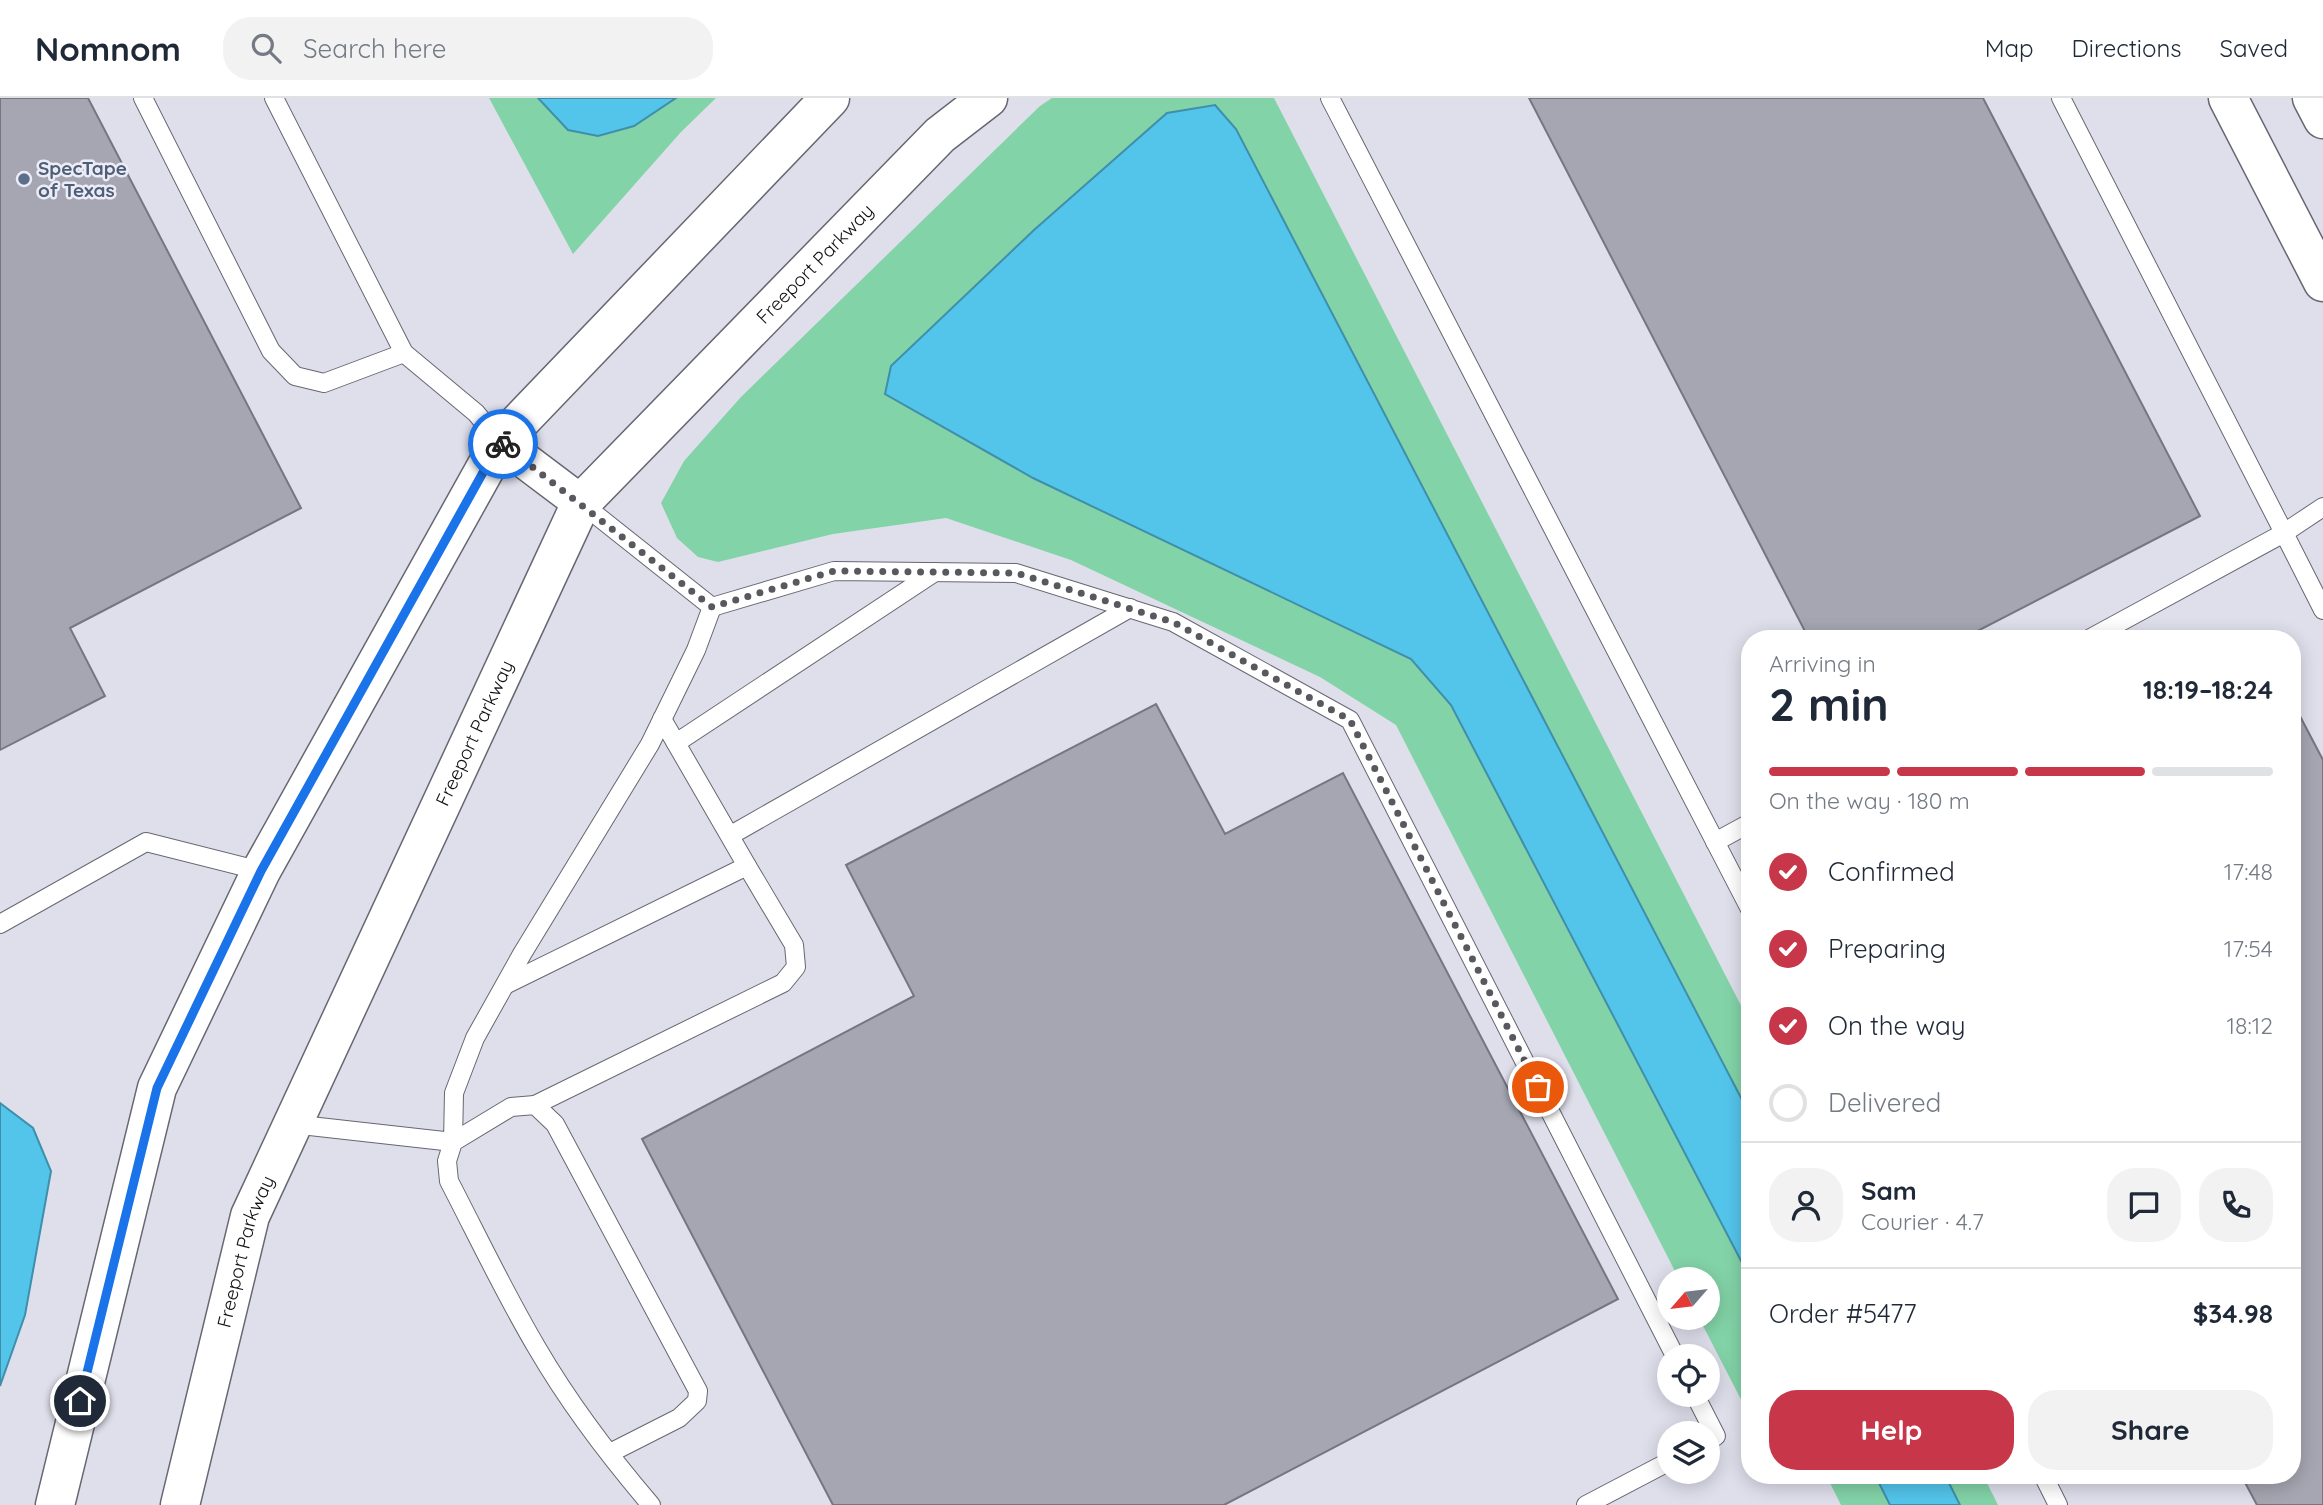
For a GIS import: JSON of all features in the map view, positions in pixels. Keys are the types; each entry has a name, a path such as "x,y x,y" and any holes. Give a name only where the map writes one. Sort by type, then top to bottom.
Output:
{"main road":[{"path":"55,1505 157,1088 261,871 500,442 830,98"},
{"name":"Freeport Parkway","path":"180,1505 250,1216 581,503 940,135 988,98"},
{"path":"2228,98 2323,282"},
{"path":"2312,98 2323,119"}],"street":[{"path":"500,442 581,503"}],"lane":[{"path":"143,98 271,351 295,376 324,383 404,353"},
{"path":"274,98 404,353 476,413 500,442"},
{"path":"1330,98 1741,892"},
{"path":"2061,98 2323,610"},
{"path":"581,503 712,607"},
{"path":"2106,630 2284,533 2323,508"},
{"path":"712,607 834,571 1016,573 1173,622 1350,720 1669,1344"},
{"path":"676,743 935,572"},
{"path":"651,1505 537,1349 449,1181 447,1161 453,1142 454,1093 475,1038 650,744 696,650 712,607"},
{"path":"731,835 1130,608"},
{"path":"292,1124 453,1142 511,1107 535,1105 783,983 796,967 794,945 662,719"},
{"path":"1715,842 1741,828"},
{"path":"0,924 146,842 261,871"},
{"path":"505,985 747,866"},
{"path":"535,1105 555,1124 698,1391 697,1401 679,1418 610,1452"},
{"path":"1586,1505 1657,1468"},
{"path":"2048,1484 2058,1505"}],"green space":[{"path":"489,98 716,98 681,132 573,254"},
{"path":"1052,98 1274,98 1741,1006 1741,1400 1720,1359 1720,1344 1712,1344 1705,1330 1720,1330 1720,1267 1673,1267 1396,725 1320,677 1071,560 946,518 833,534 718,562 698,557 677,538 661,503 684,461 741,397 1040,106"},
{"path":"1830,1484 1988,1484 1998,1505 1841,1505"}],"water":[{"path":"538,98 676,98 634,126 598,136 568,130"},
{"path":"1215,105 1236,129 1741,1098 1741,1261 1451,705 1411,659 1033,478 885,394 891,366 1034,230 1167,113"},
{"path":"0,1103 33,1128 51,1171 25,1315 0,1386"},
{"path":"1880,1484 1950,1484 1960,1505 1890,1505"}],"building":[{"path":"0,98 88,98 301,508 70,628 105,696 0,750"},
{"path":"1529,98 1983,98 2200,516 1979,630 1804,630"},
{"path":"1156,704 1225,834 1343,773 1618,1299 1224,1505 833,1505 642,1139 914,996 846,865"},
{"path":"2301,718 2323,760 2323,1505 2257,1505 2246,1484 2301,1484"}],"way so far":[{"path":"503,444 712,607 834,571 1016,573 1173,622 1350,720 1538,1087"}],"place":[{"name":"SpecTape of Texas","path":"24,179"}],"route":[{"path":"80,1401 157,1088 261,871 500,442 503,444"}]}
